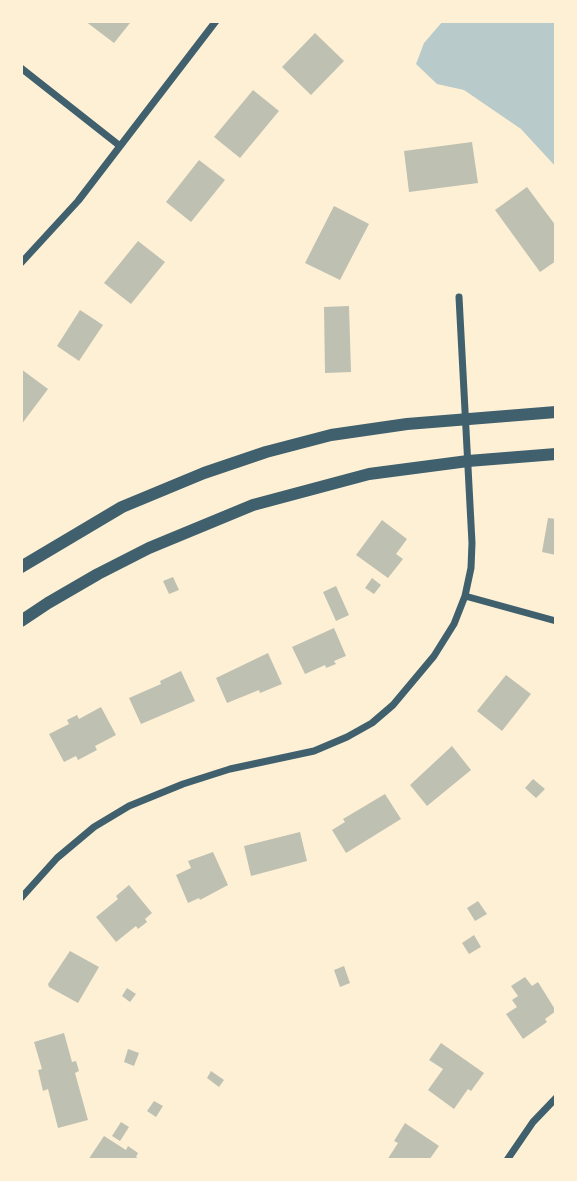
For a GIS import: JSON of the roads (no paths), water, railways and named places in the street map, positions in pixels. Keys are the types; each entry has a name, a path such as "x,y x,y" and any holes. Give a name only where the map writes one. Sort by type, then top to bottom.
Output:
{"street":[{"path":"21,263 78,201 216,21"},
{"path":"21,68 120,146"},
{"path":"21,898 57,858 94,827 129,806 230,769 314,751 372,723 411,685 435,656 454,624 465,596 471,568 472,543 458,297"},
{"path":"21,567 122,507 204,473 266,452 331,435 408,424 556,412"},
{"path":"21,621 48,603 139,553 195,527 253,505 369,474 468,461 556,454"},
{"path":"465,596 556,621"},
{"path":"507,1160 533,1122 556,1098"}]}
